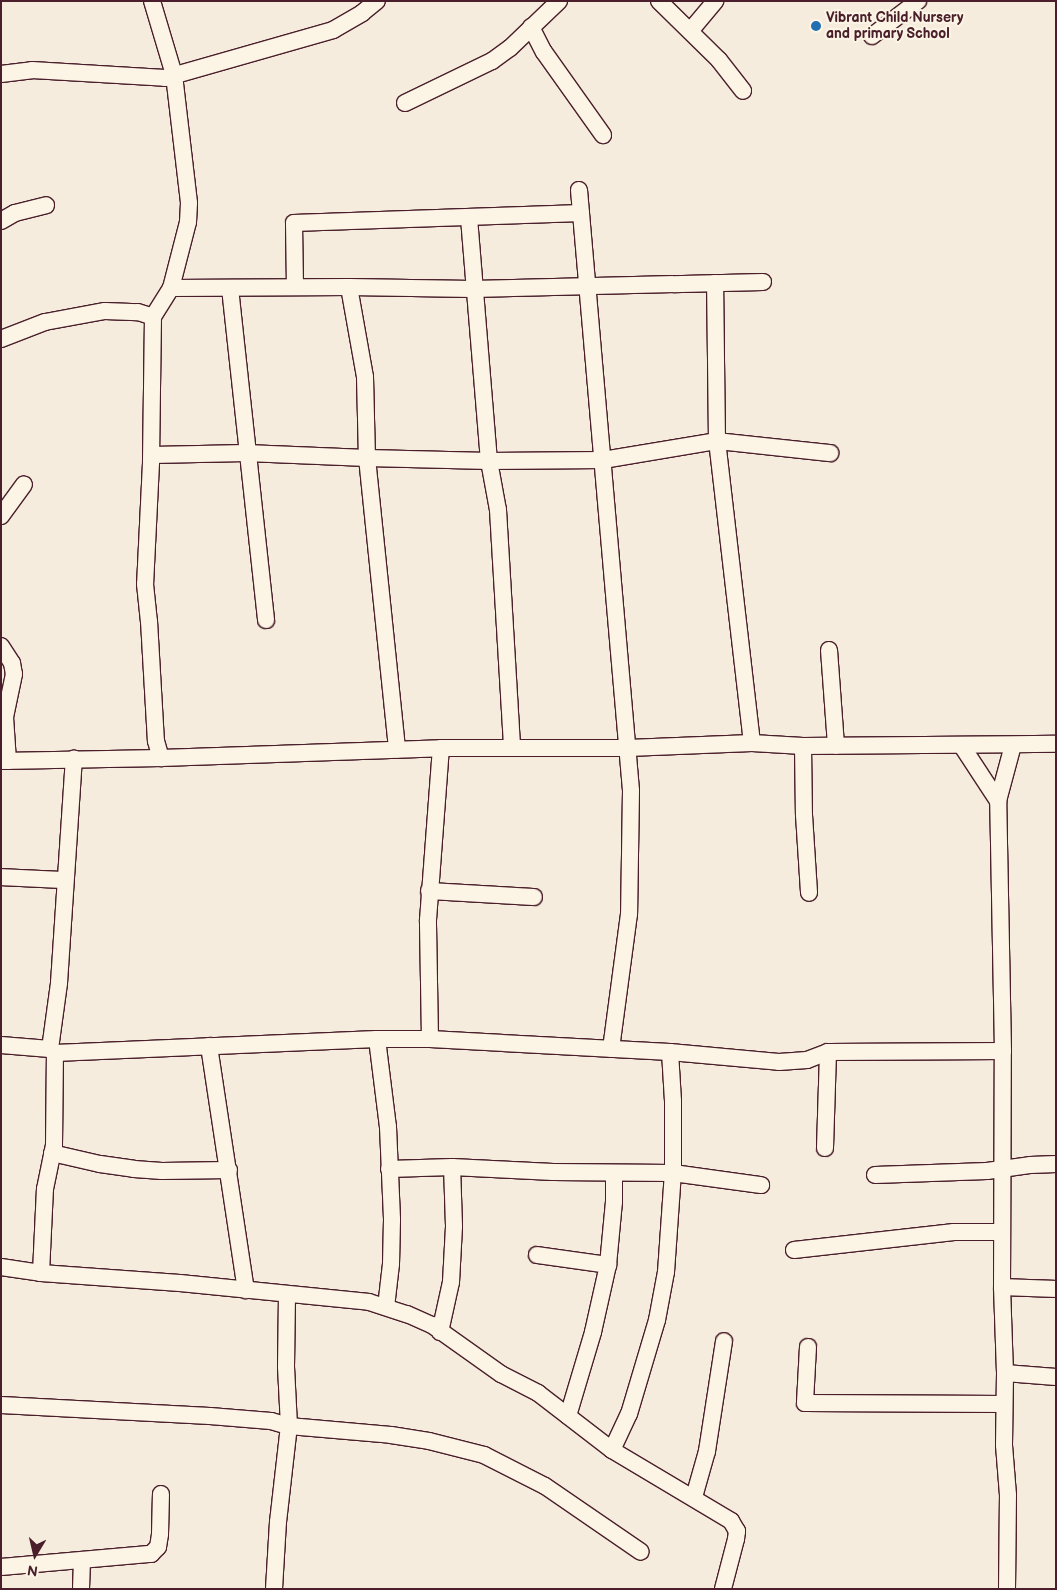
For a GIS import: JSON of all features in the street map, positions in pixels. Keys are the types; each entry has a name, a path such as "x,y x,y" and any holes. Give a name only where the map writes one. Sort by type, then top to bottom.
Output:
{"street":[{"path":"152,1 174,75 189,203 187,230 171,288 153,317 152,455 144,584 149,622 156,741 161,758"},
{"path":"1,74 32,70 165,78 333,30 362,14 377,1"},
{"path":"405,103 492,61 510,48 559,1"},
{"path":"660,1 691,30 744,91"},
{"path":"691,30 716,1"},
{"path":"872,36 918,1"},
{"path":"532,27 544,52 603,135"},
{"path":"579,190 631,790 629,914 611,1049"},
{"path":"1,220 46,205"},
{"path":"295,287 294,223 581,213"},
{"path":"469,218 473,290 489,461 498,510 512,747"},
{"path":"171,288 349,287 473,290 763,282"},
{"path":"715,283 717,441 752,743"},
{"path":"349,287 365,377 367,458 397,749"},
{"path":"230,288 246,453 266,620"},
{"path":"1,339 45,322 105,311 138,312 153,317"},
{"path":"152,455 246,453 489,461 603,460 717,441 830,453"},
{"path":"1,516 24,484"},
{"path":"1,646 12,663 14,674 6,717 4,761 74,758 161,758 441,748 628,748 752,743 803,746 1056,744"},
{"path":"829,650 836,746"},
{"path":"1007,1589 1008,1495 1004,1404 1005,1372 1001,1232 1003,1051 998,801 1013,745"},
{"path":"803,746 804,815 809,893"},
{"path":"962,746 998,801"},
{"path":"430,1039 429,891 441,748"},
{"path":"41,1274 45,1189 54,1145 53,1051 74,758"},
{"path":"1,877 65,880"},
{"path":"429,891 534,897"},
{"path":"1,1045 53,1051 377,1038 430,1039 670,1052 779,1062 807,1060 828,1052 1003,1051"},
{"path":"377,1038 388,1128 392,1220 386,1307"},
{"path":"209,1046 246,1290"},
{"path":"612,1450 629,1414 658,1320 666,1272 673,1173 673,1101 670,1052"},
{"path":"825,1148 828,1052"},
{"path":"52,1153 100,1164 134,1169 162,1171 229,1170"},
{"path":"875,1175 987,1171 1056,1164"},
{"path":"389,1169 452,1168 673,1173 761,1185"},
{"path":"440,1332 451,1282 454,1226 452,1168"},
{"path":"568,1416 593,1332 608,1265 614,1202 614,1173"},
{"path":"794,1250 954,1232 1001,1232"},
{"path":"537,1255 608,1265"},
{"path":"1,1267 41,1274 369,1302 432,1325 501,1374 538,1393 612,1450 731,1521 736,1527 736,1539 724,1589"},
{"path":"1002,1287 1056,1288"},
{"path":"274,1589 278,1522 288,1426 286,1367 287,1295"},
{"path":"694,1498 707,1451 724,1341"},
{"path":"808,1348 805,1403 1004,1404"},
{"path":"1005,1372 1056,1377"},
{"path":"1,1405 219,1416 271,1421 288,1426 391,1435 428,1441 484,1455 505,1464 546,1486 641,1552"},
{"path":"1,1567 32,1563 82,1562 151,1554 158,1548 161,1494"},
{"path":"81,1589 82,1562"}],"place":[{"name":"Vibrant Child Nursery and primary School","path":"816,26"}]}
